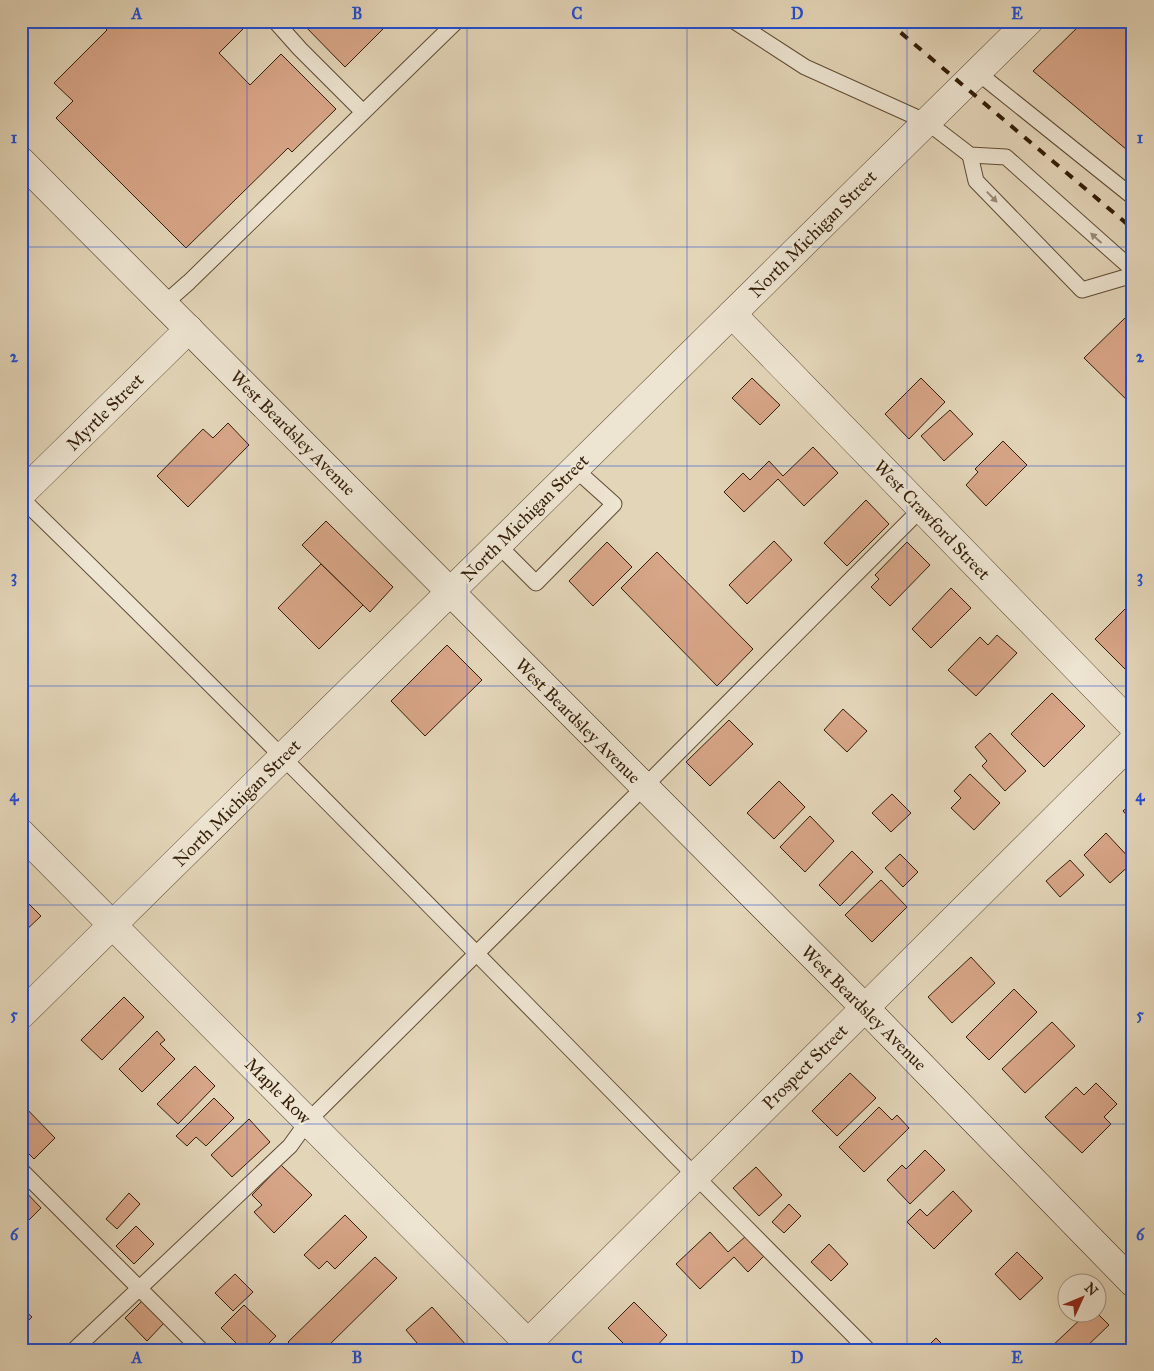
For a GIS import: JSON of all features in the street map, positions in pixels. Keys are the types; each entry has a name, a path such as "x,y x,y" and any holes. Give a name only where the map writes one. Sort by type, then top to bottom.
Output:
{"street":[{"name":"North Michigan Street","path":"21,1015 1029,21"},
{"name":"West Beardsley Avenue","path":"21,161 864,1008 1133,1283"},
{"name":"West Crawford Street","path":"732,314 1133,726"},
{"name":"Myrtle Street","path":"21,494 189,329"},
{"name":"Prospect Street","path":"528,1347 695,1176 1133,741"},
{"name":"Maple Row","path":"21,833 308,1121 528,1347"}],"lane":[{"path":"275,21 363,112"},
{"path":"164,304 189,282 457,21"},
{"path":"734,21 804,67 927,122 970,155 1006,156 1133,270"},
{"path":"977,72 1133,197"},
{"path":"970,155 976,181 1082,290 1133,275"},
{"path":"498,545 536,583 614,504 575,468"},
{"path":"21,498 282,757 868,1350"},
{"path":"74,1350 290,1146 308,1121 921,509"},
{"path":"21,1170 201,1350"}],"building":[{"path":"98,21 235,21 243,29 219,53 250,85 281,54 336,109 292,152 288,148 186,248 56,118 73,101 54,83 107,30"},
{"path":"300,21 391,21 345,67"},
{"path":"1084,21 1123,21 1133,31 1133,155 1033,71"},
{"path":"1127,316 1133,322 1133,406 1084,358"},
{"path":"752,378 780,405 760,425 732,398"},
{"path":"921,378 945,402 909,439 885,414"},
{"path":"950,410 973,434 944,461 921,436"},
{"path":"228,423 249,445 188,507 157,476 203,429 213,438"},
{"path":"1003,441 1027,465 986,506 966,485 978,472 975,469"},
{"path":"813,447 838,473 804,506 778,479 744,512 724,492 743,473 750,480 769,461 783,476"},
{"path":"866,500 889,524 847,566 824,543"},
{"path":"326,521 393,587 370,612 302,545"},
{"path":"774,541 792,560 747,604 729,585"},
{"path":"607,542 632,567 593,606 569,581"},
{"path":"907,542 930,565 890,606 871,587 879,579 875,575"},
{"path":"657,552 753,649 717,686 621,588"},
{"path":"321,564 363,605 319,649 278,608"},
{"path":"951,588 971,608 931,648 912,629"},
{"path":"1133,601 1133,677 1095,639"},
{"path":"997,635 1017,653 976,696 948,670 980,637 988,645"},
{"path":"447,645 482,680 425,736 391,701"},
{"path":"1052,693 1085,726 1044,767 1011,734"},
{"path":"843,709 867,731 847,752 824,730"},
{"path":"729,720 753,744 710,786 686,762"},
{"path":"990,733 1026,771 1005,791 982,766 987,761 975,747"},
{"path":"970,774 1000,803 974,830 951,808 961,798 954,791"},
{"path":"779,781 805,807 774,839 747,813"},
{"path":"892,794 911,813 891,832 872,813"},
{"path":"1133,802 1133,822 1123,811"},
{"path":"810,816 834,841 805,872 780,847"},
{"path":"1106,833 1133,862 1110,883 1084,855"},
{"path":"852,851 873,872 840,906 819,885"},
{"path":"900,854 918,872 903,887 885,868"},
{"path":"1070,860 1084,875 1060,897 1046,881"},
{"path":"881,880 907,907 872,942 845,915"},
{"path":"21,896 41,916 21,935"},
{"path":"971,957 995,983 952,1023 928,997"},
{"path":"1014,989 1037,1012 989,1060 966,1037"},
{"path":"124,997 144,1017 102,1060 81,1040"},
{"path":"1052,1022 1075,1046 1025,1093 1002,1069"},
{"path":"157,1031 165,1040 160,1044 175,1059 142,1092 119,1069"},
{"path":"195,1066 215,1086 178,1124 157,1104"},
{"path":"850,1073 876,1098 837,1136 812,1111"},
{"path":"1096,1083 1117,1104 1104,1117 1111,1124 1082,1153 1045,1117 1076,1087 1084,1095"},
{"path":"214,1098 234,1118 206,1146 196,1137 187,1146 176,1136"},
{"path":"21,1103 55,1138 34,1159 21,1146"},
{"path":"879,1107 892,1120 897,1115 909,1128 864,1172 839,1147"},
{"path":"249,1119 270,1142 232,1177 211,1155"},
{"path":"925,1150 945,1170 910,1204 887,1180 902,1165 906,1169"},
{"path":"281,1165 312,1195 274,1233 254,1212 262,1205 252,1195"},
{"path":"756,1167 782,1195 759,1216 733,1188"},
{"path":"21,1189 41,1208 21,1228"},
{"path":"953,1191 972,1211 934,1249 907,1222 920,1209 927,1216"},
{"path":"129,1193 140,1204 117,1229 106,1219"},
{"path":"789,1204 801,1216 784,1233 772,1222"},
{"path":"345,1215 367,1237 335,1269 327,1261 319,1269 304,1255"},
{"path":"136,1226 154,1244 134,1264 116,1246"},
{"path":"710,1232 728,1252 746,1236 764,1256 748,1272 734,1257 700,1289 676,1264"},
{"path":"829,1244 848,1264 831,1281 811,1262"},
{"path":"1017,1252 1043,1278 1020,1300 995,1274"},
{"path":"375,1257 397,1278 324,1350 295,1350 288,1342"},
{"path":"235,1274 253,1292 233,1311 215,1293"},
{"path":"143,1300 165,1322 147,1341 125,1318"},
{"path":"634,1302 667,1335 653,1350 630,1350 608,1328"},
{"path":"244,1305 276,1336 262,1350 243,1350 221,1328"},
{"path":"21,1307 32,1317 21,1328"},
{"path":"432,1307 467,1346 463,1350 423,1350 406,1330"},
{"path":"1106,1322 1109,1325 1083,1350 1049,1349 1075,1324 1106,1324"},
{"path":"22,1337 35,1350 21,1350"},
{"path":"936,1338 948,1350 924,1350"},
{"path":"694,1343 700,1350 687,1350"}],"railway":[{"path":"887,21 1133,229"}]}
